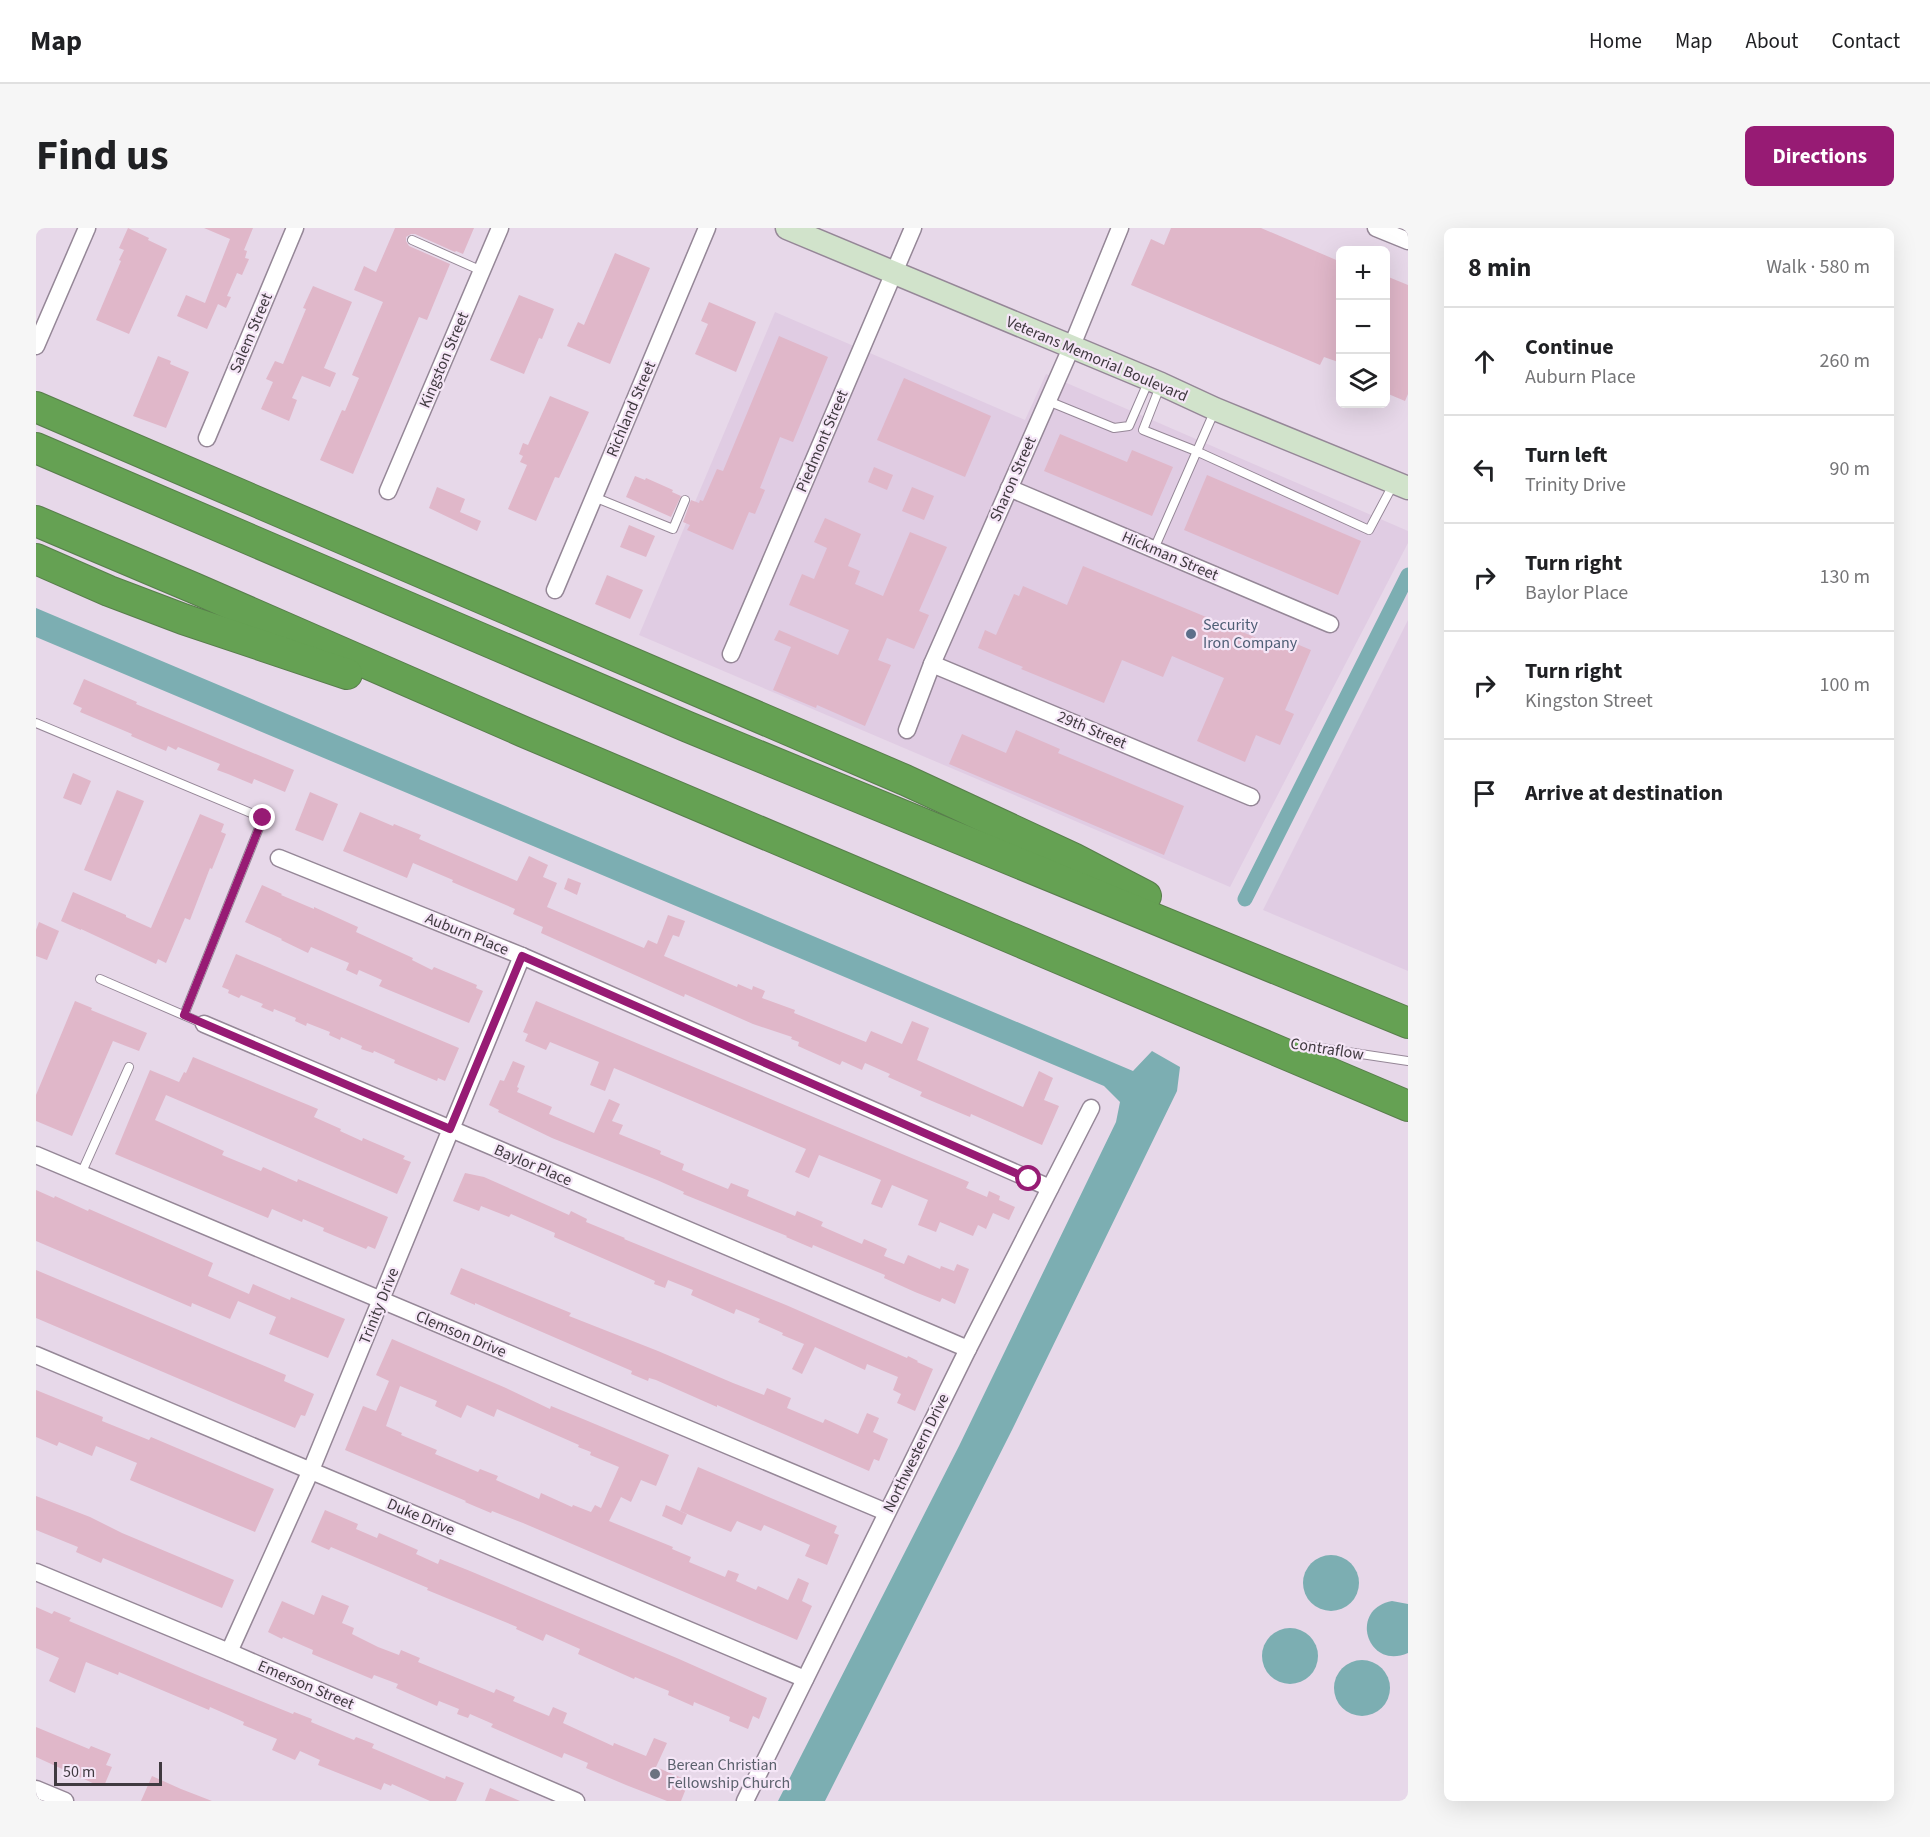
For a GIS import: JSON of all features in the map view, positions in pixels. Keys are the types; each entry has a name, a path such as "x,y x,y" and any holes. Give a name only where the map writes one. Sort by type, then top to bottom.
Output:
{"highway":[{"path":"36,407 905,780 1073,858 1311,982"},
{"path":"36,448 688,727 1408,1023"},
{"path":"36,521 524,732 1408,1106"},
{"path":"36,560 183,619 524,732"}],"street":[{"path":"36,346 87,228"},
{"name":"Salem Street","path":"207,438 295,228"},
{"name":"Kingston Street","path":"388,491 500,228"},
{"name":"Richland Street","path":"555,590 707,228"},
{"name":"Veterans Memorial Boulevard","path":"787,228 1155,382 1215,410 1401,485"},
{"name":"Piedmont Street","path":"730,654 913,228"},
{"name":"Sharon Street","path":"907,730 932,664 1071,348 1120,228"},
{"path":"1376,228 1408,241"},
{"name":"Hickman Street","path":"1009,488 1330,624"},
{"name":"29th Street","path":"932,664 1251,797"},
{"name":"Auburn Place","path":"279,858 522,956 1050,1188"},
{"name":"Trinity Drive","path":"229,1652 311,1470 522,956"},
{"name":"Baylor Place","path":"204,1024 968,1349"},
{"name":"Northwestern Drive","path":"745,1801 886,1512 1091,1108"},
{"name":"Clemson Drive","path":"36,1155 886,1512"},
{"name":"Duke Drive","path":"36,1355 805,1678"},
{"name":"Emerson Street","path":"36,1572 229,1652 548,1796 576,1801"},
{"path":"36,1789 65,1801"}],"lane":[{"path":"412,240 482,271"},
{"path":"1048,401 1114,428 1130,426 1155,382"},
{"path":"1155,382 1143,429 1369,530 1401,485"},
{"path":"1154,549 1215,410"},
{"path":"594,497 673,529 686,500"},
{"path":"36,723 263,818 184,1015"},
{"name":"Baylor Place","path":"100,979 204,1024"},
{"name":"Contraflow","path":"1246,1037 1408,1061"},
{"path":"81,1174 129,1067"}],"shaded area":[{"path":"775,312 1025,420 1046,374 1408,531 1408,543 1230,887 639,635"},
{"path":"36,608 1133,1071 1152,1051 1180,1067 1177,1091 1012,1430 825,1801 778,1801 959,1446 1116,1122 1120,1102 1104,1086 36,637"},
{"path":"1408,620 1408,971 1263,910"},
{"path":"1331,1555 1342,1557 1351,1563 1357,1572 1359,1583 1357,1594 1351,1603 1342,1609 1331,1611 1320,1609 1311,1603 1305,1594 1303,1583 1305,1572 1311,1563 1320,1557"},
{"path":"1392,1601 1408,1604 1408,1653 1394,1656 1382,1654 1373,1647 1368,1637 1367,1626 1370,1615 1378,1606"},
{"path":"1290,1628 1301,1630 1310,1636 1316,1645 1318,1656 1316,1667 1310,1676 1301,1682 1290,1684 1279,1682 1270,1676 1264,1667 1262,1656 1264,1645 1270,1636 1279,1630"},
{"path":"1362,1660 1373,1662 1382,1668 1388,1677 1390,1688 1388,1699 1382,1708 1373,1714 1362,1716 1351,1714 1342,1708 1336,1699 1334,1688 1336,1677 1342,1668 1351,1662"}],"building":[{"path":"128,228 167,249 129,334 96,320 121,261 119,260 124,250 119,248"},
{"path":"204,228 253,228 244,250 247,251 245,258 249,259 242,275 237,273 227,296 231,297 226,308 218,304 207,329 177,316 186,295 205,303 230,239"},
{"path":"395,228 474,228 463,254 415,234 406,237 409,246 450,264 427,320 419,317 353,474 320,460 359,378 352,375 383,302 354,290 364,266 376,272"},
{"path":"1171,228 1261,228 1336,260 1336,361 1324,357 1320,365 1131,285 1151,239 1164,245"},
{"path":"615,253 650,268 610,364 567,346 578,322 584,325"},
{"path":"1390,278 1408,285 1408,394 1405,401 1390,395"},
{"path":"313,286 352,302 324,368 336,373 330,387 302,376 292,398 297,400 289,421 261,409 273,382 266,379 275,361 283,364"},
{"path":"519,295 554,309 524,374 490,360"},
{"path":"709,302 756,322 736,372 695,354 708,324 701,321"},
{"path":"779,336 828,357 793,442 780,437 760,488 765,490 755,514 749,512 733,550 687,530 690,525 683,522 691,500 699,503 700,500 703,501 717,469 723,471"},
{"path":"158,356 189,372 166,428 133,416"},
{"path":"904,378 991,416 965,477 877,440"},
{"path":"550,396 589,412 559,478 555,477 536,521 508,509 527,465 520,462 523,456 519,454 523,443 528,445"},
{"path":"1060,434 1127,462 1132,450 1173,467 1152,516 1044,471"},
{"path":"874,467 893,475 887,490 868,482"},
{"path":"1207,475 1361,541 1338,595 1184,530"},
{"path":"635,476 645,480 646,478 681,496 671,517 626,497"},
{"path":"437,487 465,499 460,512 481,521 477,531 429,508"},
{"path":"912,487 934,496 924,520 902,511"},
{"path":"825,518 861,534 848,566 860,571 855,584 883,596 910,532 947,547 919,611 929,615 914,649 887,638 878,660 891,665 865,726 817,705 816,708 773,690 791,647 774,640 779,630 838,655 849,630 789,605 802,574 814,579 827,548 814,542"},
{"path":"629,525 655,536 646,557 620,547"},
{"path":"1083,566 1276,646 1280,637 1311,650 1285,710 1294,714 1280,745 1256,735 1245,762 1197,741 1224,678 1172,656 1163,677 1122,660 1104,703 1021,669 1023,667 978,648 985,630 996,635 1014,594 1019,596 1023,586 1067,605"},
{"path":"607,575 643,590 630,619 595,604"},
{"path":"84,679 137,702 136,704 294,770 285,792 254,779 252,784 217,770 220,764 178,747 176,750 168,746 166,751 80,712 82,708 73,704"},
{"path":"1016,730 1060,749 1058,753 1184,806 1164,855 949,764 962,734 1006,753"},
{"path":"73,773 91,781 81,805 63,798"},
{"path":"117,790 144,801 111,881 84,870"},
{"path":"310,792 338,804 323,841 295,830"},
{"path":"360,812 421,835 419,839 517,881 529,856 548,865 543,877 557,883 547,907 644,948 648,940 657,944 668,915 685,921 679,937 673,935 664,956 737,987 738,984 752,990 753,986 765,991 762,998 795,1010 794,1013 866,1042 871,1031 902,1044 912,1021 929,1028 917,1060 1023,1107 1039,1071 1053,1078 1044,1100 1059,1106 1042,1145 971,1114 970,1117 920,1096 922,1092 888,1077 890,1074 865,1063 862,1070 842,1061 840,1065 798,1046 799,1042 791,1039 792,1037 753,1024 685,994 684,997 541,933 543,927 513,914 515,909 413,863 407,878 343,851"},
{"path":"200,814 224,824 221,832 226,834 190,920 185,918 166,963 158,959 156,964 61,921 73,892 151,928"},
{"path":"568,878 581,883 577,895 564,889"},
{"path":"262,885 358,927 356,932 413,958 412,960 432,970 434,967 477,985 476,988 483,991 469,1023 379,986 382,980 359,970 357,975 346,970 349,963 311,947 308,953 245,922"},
{"path":"39,922 59,931 47,960 36,956 36,930"},
{"path":"236,954 459,1048 445,1081 438,1078 437,1081 394,1063 395,1060 374,1051 373,1053 361,1049 362,1046 341,1037 340,1040 329,1035 330,1032 307,1023 306,1026 295,1021 296,1018 274,1009 273,1012 261,1007 263,1004 241,995 239,998 228,993 229,990 222,987"},
{"path":"75,1001 147,1033 139,1051 113,1041 72,1136 36,1121 36,1095"},
{"path":"536,1001 969,1182 966,1188 987,1197 989,1191 1000,1196 999,1200 1015,1207 1009,1220 993,1213 986,1229 978,1225 973,1236 940,1222 936,1232 918,1225 928,1200 892,1185 882,1208 871,1204 881,1180 874,1177 819,1155 809,1178 795,1172 806,1149 614,1068 605,1091 590,1085 599,1062 550,1042 546,1050 525,1041 528,1034 523,1032"},
{"path":"193,1057 318,1109 314,1117 362,1141 363,1138 405,1156 403,1159 411,1162 397,1194 166,1095 155,1120 224,1151 222,1155 261,1171 263,1167 297,1182 298,1179 388,1217 375,1249 368,1246 366,1249 323,1231 324,1228 303,1219 302,1222 272,1209 268,1218 115,1154 150,1070 179,1082"},
{"path":"513,1061 525,1066 517,1092 552,1107 549,1114 594,1133 609,1099 620,1104 612,1121 623,1125 619,1134 661,1151 660,1154 684,1164 682,1170 728,1189 731,1183 749,1190 747,1196 795,1216 797,1211 823,1222 821,1226 862,1244 864,1239 887,1249 884,1256 904,1264 908,1255 940,1269 941,1266 954,1271 957,1264 969,1269 955,1304 942,1298 940,1302 915,1292 884,1278 885,1275 813,1245 812,1248 683,1194 684,1192 657,1180 552,1138 498,1112 499,1110 489,1105 500,1080 504,1081"},
{"path":"465,1173 484,1177 569,1215 571,1211 587,1219 586,1222 624,1239 918,1361 933,1369 915,1411 897,1403 901,1394 893,1390 898,1377 867,1364 865,1370 815,1347 802,1374 792,1369 804,1344 758,1322 760,1319 736,1309 734,1314 691,1295 693,1290 668,1280 665,1288 654,1284 655,1281 554,1237 555,1233 511,1214 509,1217 481,1206 479,1211 453,1201"},
{"path":"36,1190 88,1211 89,1209 213,1263 208,1276 249,1294 253,1284 345,1319 328,1358 269,1334 276,1317 238,1301 230,1319 192,1303 191,1307 36,1241"},
{"path":"461,1268 571,1313 569,1316 733,1383 764,1395 767,1388 791,1398 787,1408 823,1423 825,1419 858,1434 867,1413 879,1418 873,1432 888,1439 879,1461 874,1459 869,1471 656,1380 649,1378 648,1381 631,1374 632,1371 450,1294"},
{"path":"36,1270 286,1375 284,1381 314,1394 305,1416 301,1415 295,1428 36,1318"},
{"path":"392,1339 550,1409 551,1406 669,1455 656,1486 641,1480 631,1502 621,1497 609,1521 673,1547 672,1549 691,1557 689,1562 725,1577 728,1570 739,1574 736,1581 756,1590 758,1586 788,1600 798,1578 809,1583 802,1601 812,1606 797,1640 345,1450 363,1406 376,1411 389,1381 376,1375","holes":["400,1386 437,1401 435,1406 461,1418 467,1405 494,1417 497,1409 579,1445 578,1447 591,1452 590,1455 619,1467 601,1508 595,1505 591,1512 573,1505 572,1507 541,1493 539,1499 496,1480 498,1476 480,1469 478,1472 435,1454 437,1450 386,1426"]},
{"path":"36,1390 103,1417 102,1421 149,1440 151,1437 274,1489 255,1532 130,1480 137,1463 96,1446 92,1456 59,1442 57,1446 36,1437"},
{"path":"698,1467 837,1526 834,1533 839,1535 827,1565 805,1556 810,1545 764,1525 761,1531 737,1521 731,1532 680,1511"},
{"path":"36,1496 234,1580 222,1608 103,1558 101,1563 76,1552 78,1547 36,1530"},
{"path":"666,1505 687,1514 682,1525 662,1516"},
{"path":"325,1510 358,1524 356,1529 377,1538 379,1533 418,1550 416,1554 438,1564 440,1559 470,1571 767,1698 759,1719 753,1716 748,1729 729,1721 730,1717 694,1702 693,1706 668,1695 669,1691 635,1677 634,1679 578,1654 580,1649 546,1634 543,1641 516,1629 517,1627 427,1590 428,1588 331,1547 329,1550 311,1542"},
{"path":"322,1595 349,1606 342,1623 354,1628 352,1634 378,1647 399,1655 401,1650 420,1658 418,1662 494,1693 496,1689 515,1697 513,1701 549,1716 553,1707 567,1713 563,1723 613,1746 614,1743 646,1756 654,1738 667,1743 656,1767 689,1781 681,1801 667,1801 626,1785 586,1768 588,1763 564,1753 562,1758 491,1727 493,1724 470,1714 468,1718 457,1714 459,1709 439,1701 437,1706 396,1688 398,1684 374,1675 372,1679 312,1654 313,1650 268,1632 282,1601 314,1615"},
{"path":"36,1607 52,1614 54,1611 71,1618 69,1621 293,1714 294,1712 312,1719 311,1722 354,1740 356,1737 374,1744 372,1748 445,1779 446,1776 464,1783 456,1801 430,1801 392,1784 391,1786 384,1783 381,1790 318,1765 320,1760 300,1751 295,1760 272,1750 277,1739 243,1725 244,1722 210,1707 209,1710 119,1672 118,1675 86,1662 75,1693 49,1681 59,1658 36,1648"},
{"path":"36,1727 89,1749 91,1746 111,1754 106,1765 112,1767 104,1786 98,1783 97,1785 36,1757"},
{"path":"152,1776 181,1789 212,1801 141,1801"},
{"path":"490,1788 520,1801 485,1801"}],"waterway":[{"path":"1245,899 1408,575"}],"place":[{"name":"Security Iron Company","path":"1191,634"},
{"name":"Berean Christian Fellowship Church","path":"655,1774"}],"route":[{"path":"263,818 184,1015 450,1129 522,956 1029,1179"}]}
